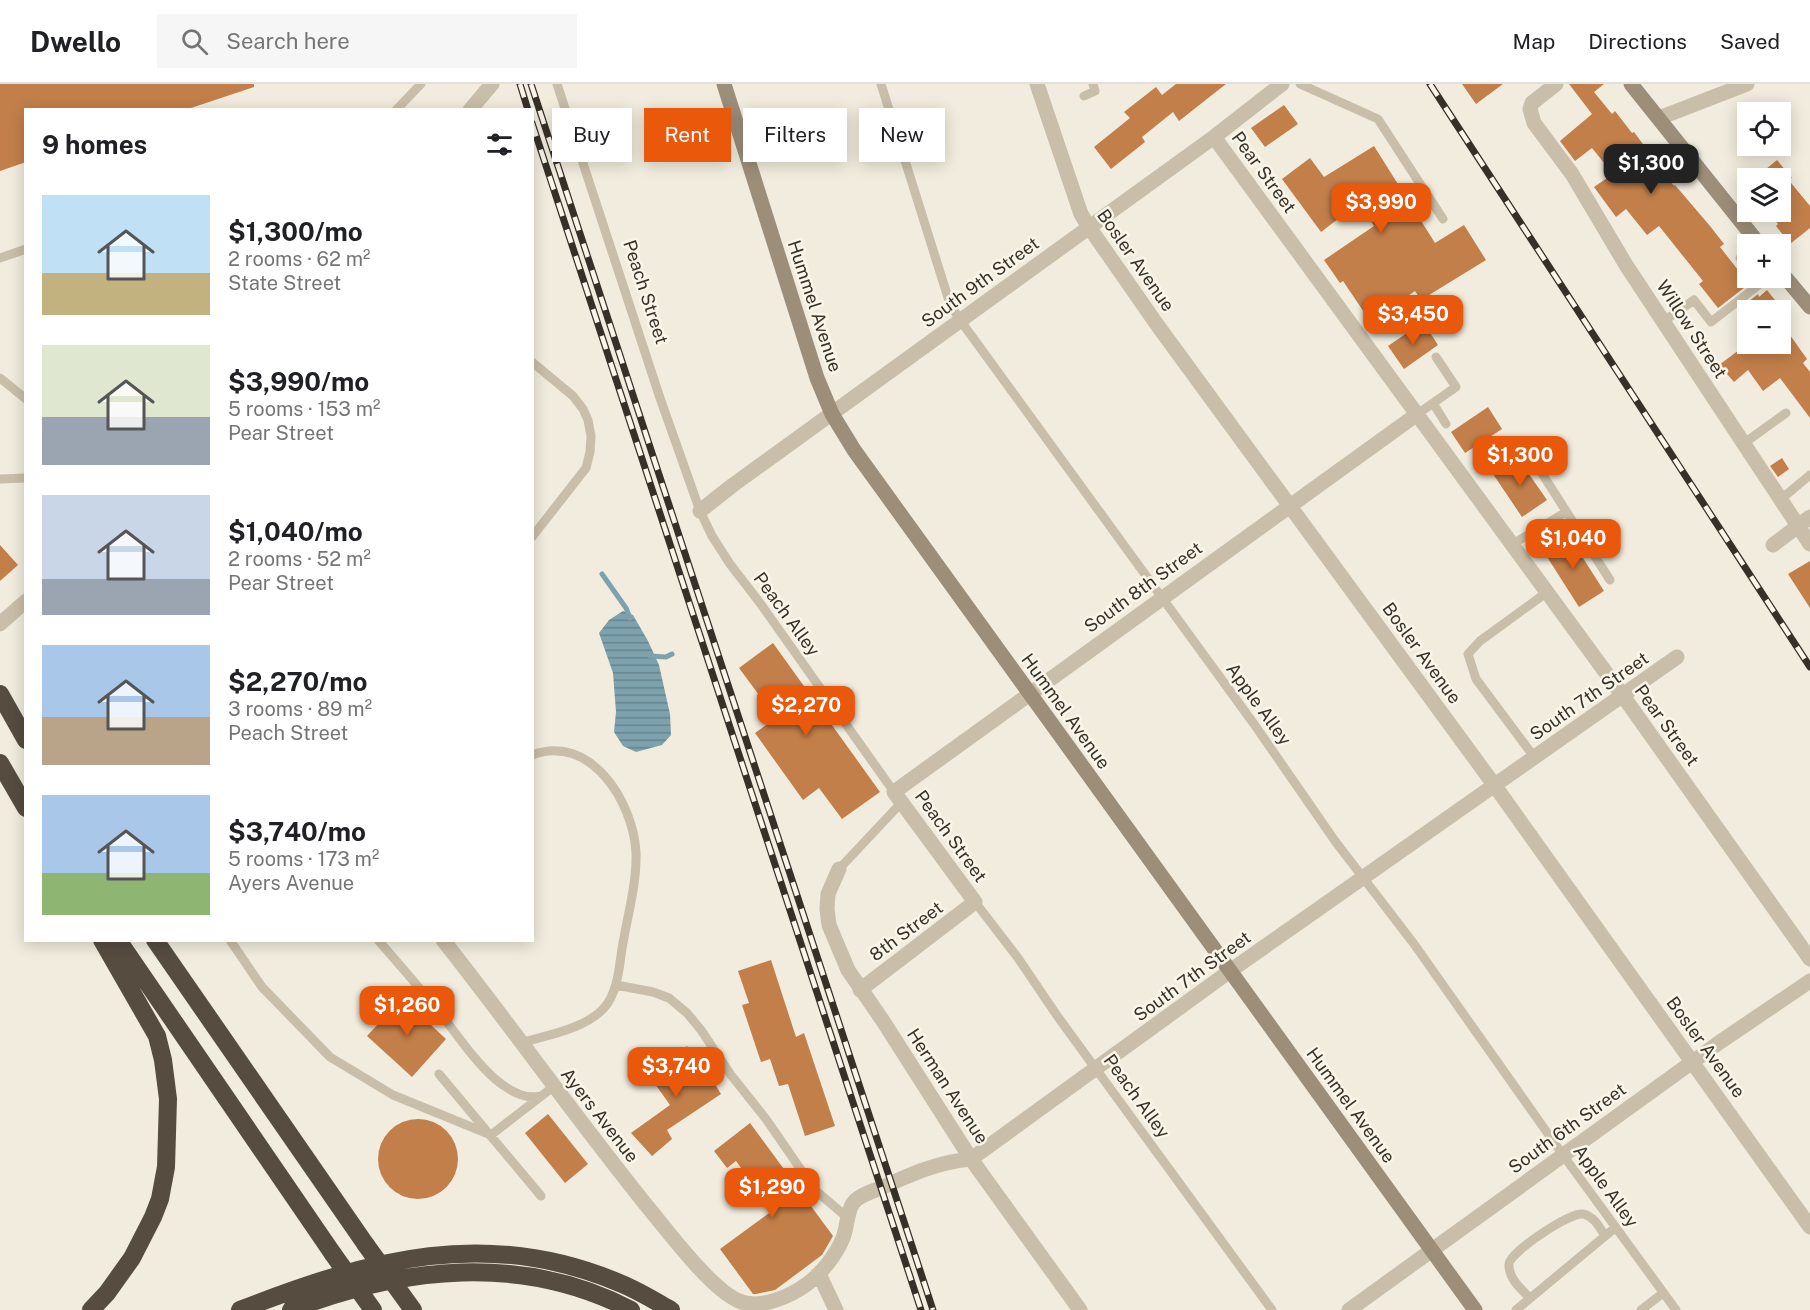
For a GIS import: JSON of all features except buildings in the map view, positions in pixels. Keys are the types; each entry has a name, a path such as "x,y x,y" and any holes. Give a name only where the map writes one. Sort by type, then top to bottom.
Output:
{"highway":[{"path":"0,694 24,737"},
{"path":"0,763 24,803"},
{"path":"91,1310 107,1293 132,1258 160,1199 166,1167 168,1111 163,1060 157,1036 103,942"},
{"path":"119,942 373,1310"},
{"path":"156,942 412,1310"},
{"path":"240,1310 288,1291 358,1269 408,1258 450,1253 487,1252 531,1256 570,1266 622,1284 671,1310"},
{"path":"291,1310 319,1299 410,1277 484,1271 527,1276 564,1284 631,1310"}],"main road":[{"name":"Hummel Avenue","path":"724,84 817,378 832,414 854,450 1475,1310"},
{"path":"1631,84 1751,234"},
{"path":"1791,284 1810,307"}],"street":[{"path":"472,108 492,84"},
{"name":"Bosler Avenue","path":"1037,84 1081,214 1089,227 1158,326 1495,786 1810,1227"},
{"name":"South 9th Street","path":"700,511 1214,137 1282,84"},
{"name":"Willow Street","path":"1556,84 1532,103 1530,109 1534,123 1572,174 1626,265 1780,500 1804,522 1810,544"},
{"path":"1659,118 1747,84"},
{"name":"Pear Street","path":"1214,137 1510,545 1623,696 1810,959"},
{"name":"South 8th Street","path":"898,797 1029,694 1416,415"},
{"path":"1773,545 1804,522"},
{"path":"0,624 24,603"},
{"name":"South 7th Street","path":"740,1302 759,1303 778,1299 797,1291 819,1274 843,1239 853,1203 925,1167 971,1159 1230,971 1677,657"},
{"name":"Peach Street","path":"898,797 975,902"},
{"name":"Herman Avenue","path":"839,868 828,894 827,909 829,925 848,970 971,1159 1080,1310"},
{"name":"8th Street","path":"860,990 975,902"},
{"name":"Ayers Avenue","path":"446,942 521,1043 549,1091 681,1248 711,1279 740,1302"},
{"name":"South 6th Street","path":"1349,1310 1693,1061 1810,981"},
{"path":"819,1274 836,1310"}],"lane":[{"path":"398,108 421,84"},
{"name":"Peach Street","path":"557,84 660,398 700,511"},
{"name":"Apple Alley","path":"881,84 950,304 960,320 1254,724 1335,840 1414,944 1676,1310"},
{"path":"1084,96 1095,91 1093,84"},
{"path":"1300,84 1378,119 1443,219"},
{"path":"0,258 24,250"},
{"path":"1664,321 1694,300 1711,322 1755,288"},
{"path":"1416,415 1456,387 1436,357"},
{"path":"534,364 573,396 586,415 591,436 591,452 586,468 534,534"},
{"path":"0,378 24,397"},
{"path":"1433,403 1446,423"},
{"path":"1743,444 1786,413"},
{"path":"1529,453 1610,580"},
{"path":"1780,500 1810,475"},
{"path":"0,479 24,478"},
{"name":"Peach Alley","path":"700,511 712,537 730,564 898,797"},
{"path":"1510,545 1566,512"},
{"path":"1535,758 1476,679 1468,654 1480,641 1546,593"},
{"path":"521,1043 578,1025 596,1016 605,1006 616,984 636,853 633,832 614,788 602,771 576,754 559,750 534,754"},
{"path":"839,868 898,797"},
{"name":"Peach Alley","path":"975,902 1018,958 1272,1310"},
{"path":"231,942 262,987 330,1057 393,1095 490,1135"},
{"path":"380,942 496,1080 516,1093 531,1098 549,1091"},
{"path":"616,984 669,998 687,1013 766,1119 815,1190 849,1219"},
{"path":"439,1074 541,1196"},
{"path":"490,1135 549,1091"},
{"path":"1530,1298 1510,1272 1509,1263 1515,1253 1566,1218 1579,1214 1591,1218 1605,1236"},
{"path":"1516,1310 1616,1227"},
{"path":"1641,1310 1663,1293"}],"water":[{"path":"623,611 633,615 659,665 670,714 671,735 662,745 636,752 623,746 614,732 616,712 613,673 599,633 609,620"}],"waterway":[{"path":"602,574 626,608 630,618"},
{"path":"650,656 666,657 672,654"}],"railway":[{"path":"520,84 527,108"},
{"path":"531,84 933,1310"},
{"path":"1430,84 1810,667"},
{"path":"534,129 921,1310"}]}
